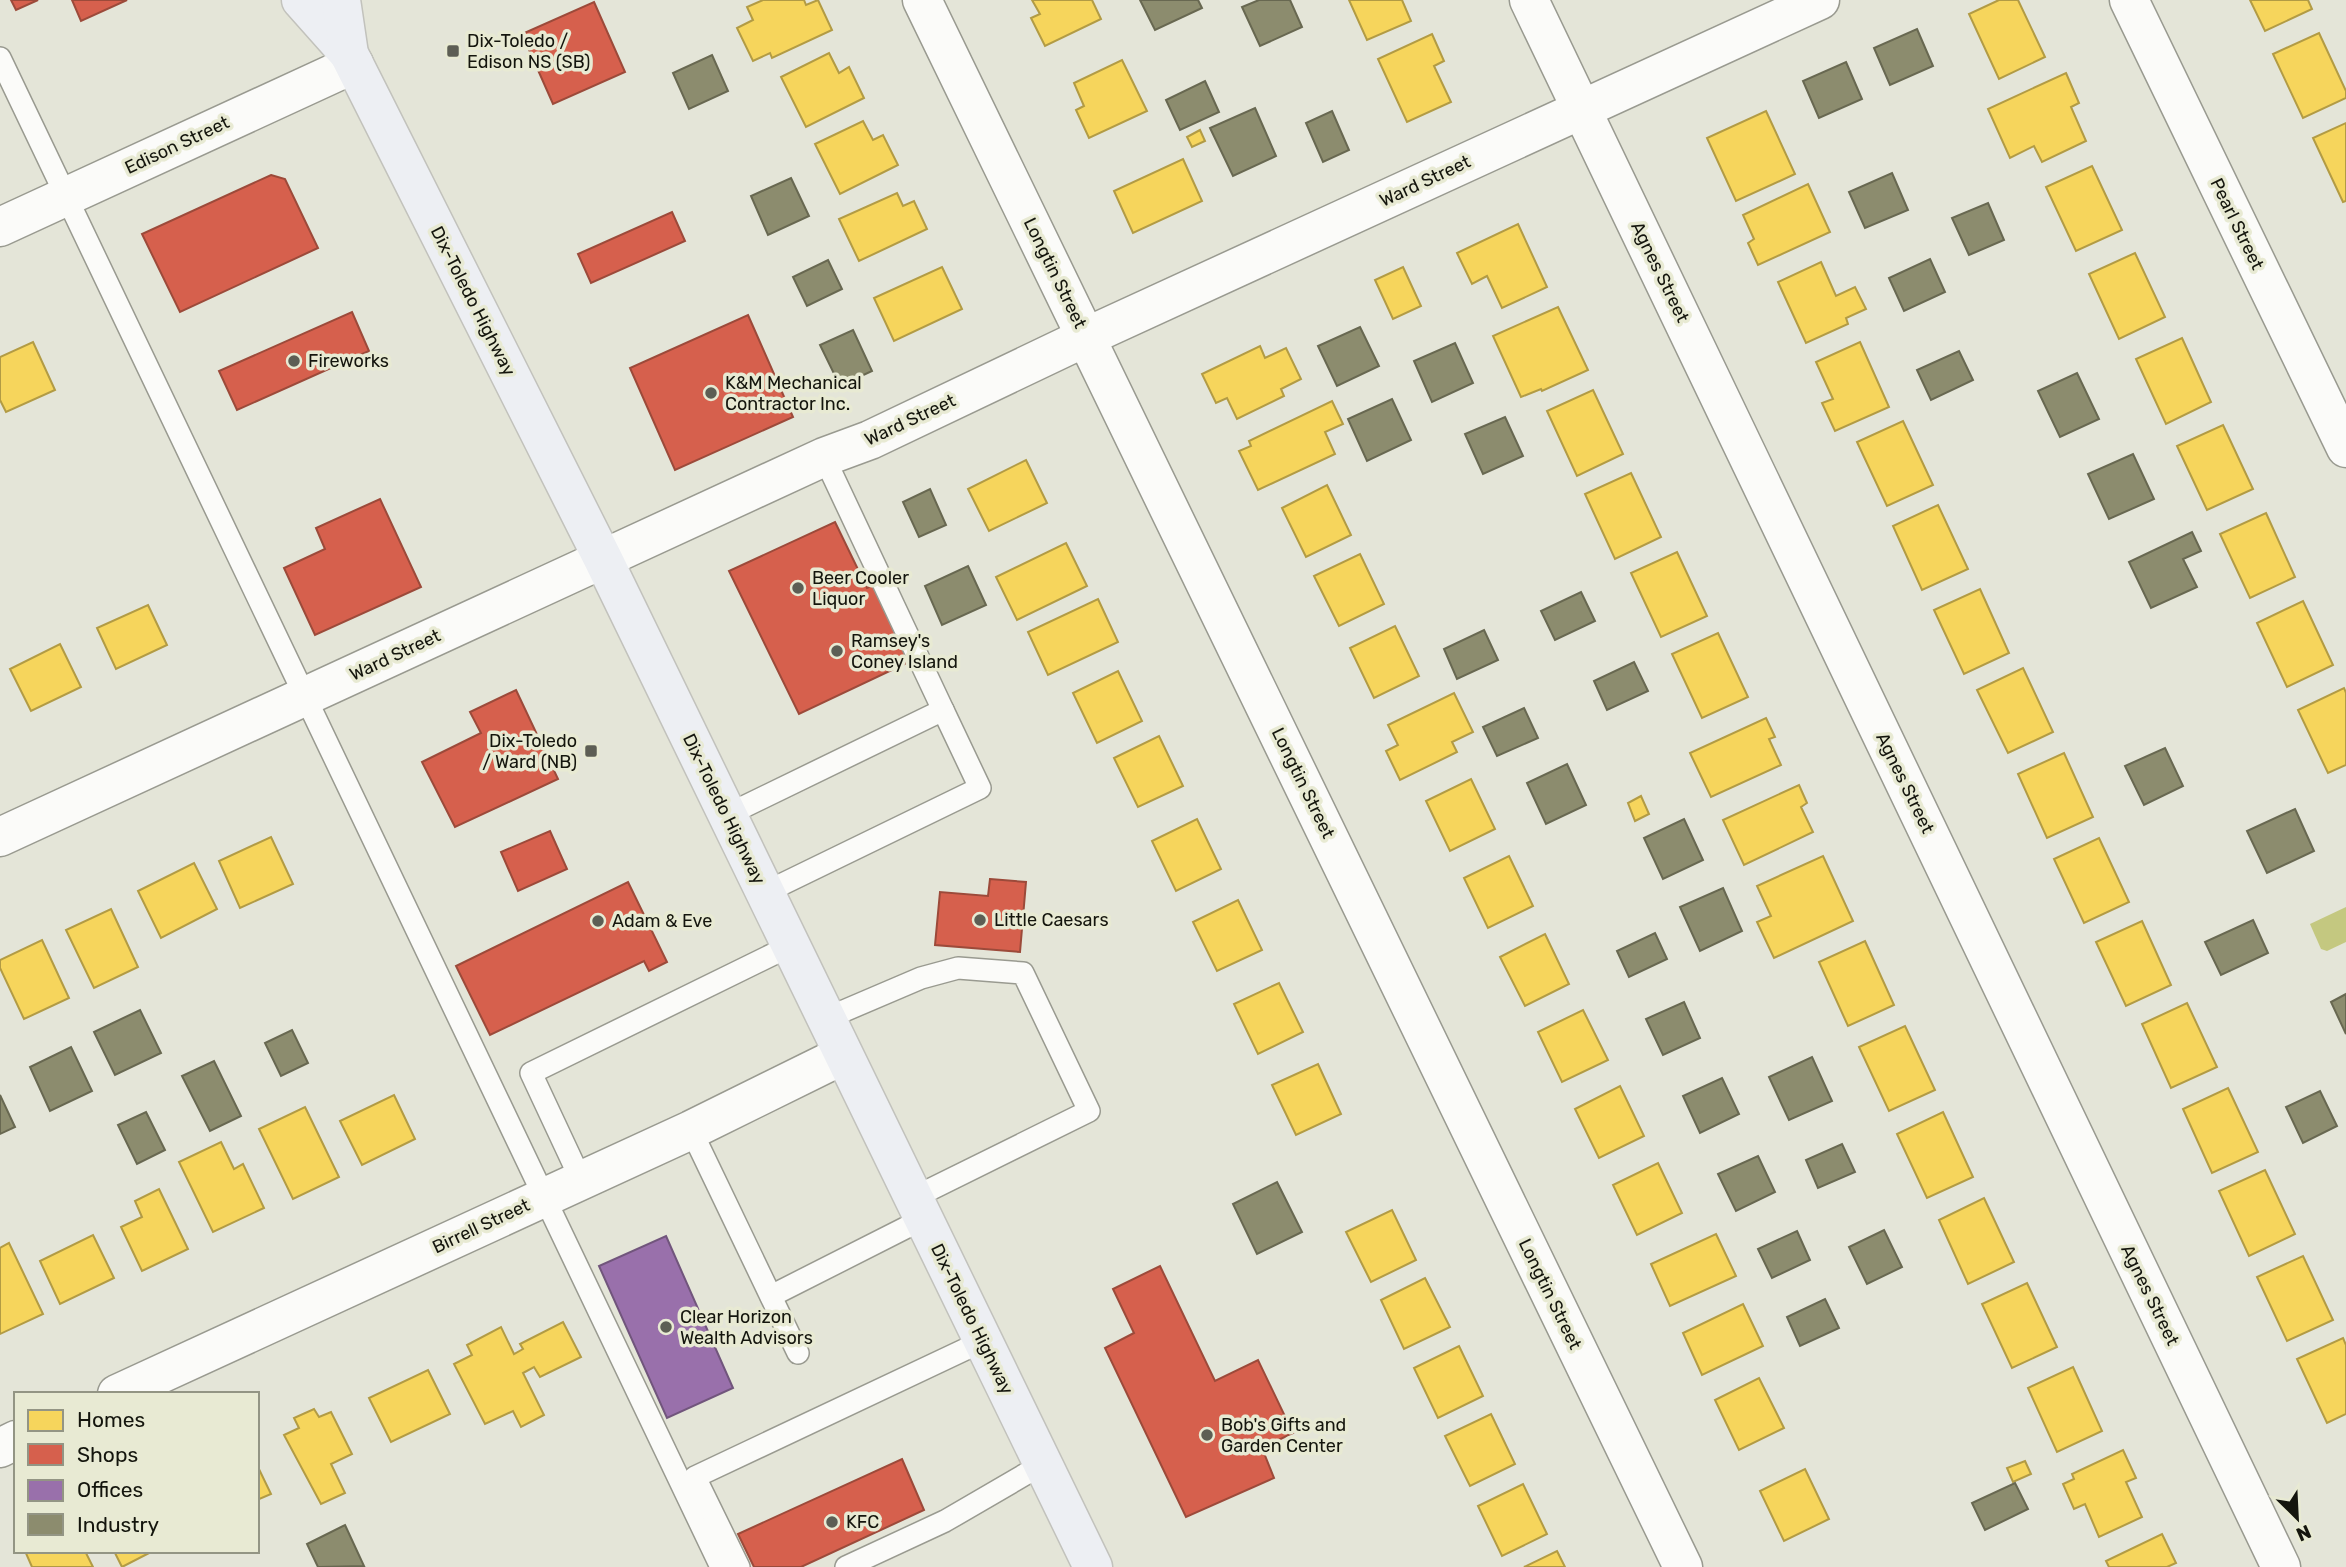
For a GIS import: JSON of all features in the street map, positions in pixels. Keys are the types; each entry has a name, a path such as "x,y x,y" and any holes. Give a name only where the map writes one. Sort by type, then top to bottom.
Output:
{"main road":[{"name":"Dix-Toledo Highway","path":"301,0 352,59 603,559 1043,1464 1085,1564"},
{"name":"Dix-Toledo Highway","path":"341,0 352,59"}],"street":[{"name":"Longtin Street","path":"922,0 1683,1567"},
{"name":"Agnes Street","path":"1529,0 2281,1567"},
{"name":"Ward Street","path":"0,837 824,457 870,440 1086,337 1820,0"},
{"name":"Pearl Street","path":"2129,0 2346,448"},
{"name":"Edison Street","path":"0,226 352,59"},
{"name":"Birrell Street","path":"121,1392 691,1130 843,1055"}],"lane":[{"path":"0,58 722,1567"},
{"path":"764,893 980,788 824,457"},
{"path":"727,815 943,710"},
{"path":"581,1180 531,1073 790,946"},
{"path":"771,1296 918,1208 1089,1111 1023,973 958,968 921,978 825,1018"},
{"path":"691,1130 798,1353"},
{"path":"739,1567 695,1476 983,1341"},
{"path":"846,1567 945,1521 1043,1464"}],"shaded area":[{"path":"2346,907 2346,942 2327,951 2321,949 2310,924"}],"building: Homes":[{"path":"763,0 804,0 806,5 818,0 832,30 772,58 770,53 753,61 737,28 753,20 747,7"},
{"path":"1032,0 1092,0 1101,19 1045,46 1031,18 1040,14"},
{"path":"1349,0 1402,0 1411,21 1367,40"},
{"path":"1999,0 2018,0 2045,57 1999,79 1969,14"},
{"path":"2250,0 2308,0 2312,9 2265,31"},
{"path":"2319,33 2346,91 2346,98 2303,118 2273,54"},
{"path":"1432,34 1444,61 1434,66 1451,102 1407,122 1378,59"},
{"path":"829,53 839,73 849,67 864,98 806,127 781,77"},
{"path":"1122,60 1147,111 1089,138 1076,110 1084,106 1074,83"},
{"path":"2066,73 2079,103 2071,107 2086,141 2042,162 2034,146 2010,158 1988,109"},
{"path":"1766,111 1795,174 1736,201 1707,138"},
{"path":"863,121 873,140 883,135 898,165 840,194 815,144"},
{"path":"2346,123 2346,201 2343,202 2313,138"},
{"path":"1200,130 1205,141 1192,147 1187,137"},
{"path":"1183,159 1202,201 1133,233 1114,191"},
{"path":"2092,166 2122,230 2076,251 2046,187"},
{"path":"1808,184 1830,232 1758,265 1748,243 1754,239 1743,215"},
{"path":"897,193 903,206 914,201 927,229 859,261 839,219"},
{"path":"1518,224 1547,287 1502,308 1487,276 1472,284 1457,253"},
{"path":"2135,253 2165,317 2119,339 2089,274"},
{"path":"1821,262 1836,296 1855,287 1866,309 1846,318 1848,324 1806,343 1778,282"},
{"path":"942,267 962,309 894,341 874,298"},
{"path":"1403,267 1421,306 1393,319 1375,280"},
{"path":"1558,307 1588,370 1542,391 1541,389 1521,397 1493,336"},
{"path":"2182,338 2211,402 2166,424 2136,359"},
{"path":"33,342 55,390 6,412 0,400 0,357"},
{"path":"1860,342 1889,407 1835,431 1822,403 1833,399 1816,362"},
{"path":"1260,346 1265,358 1286,348 1301,379 1281,389 1284,396 1237,419 1227,398 1216,403 1202,374"},
{"path":"1593,390 1623,454 1577,476 1547,411"},
{"path":"1332,401 1343,424 1325,432 1335,454 1258,490 1239,451 1251,446 1249,441"},
{"path":"1903,421 1933,485 1887,506 1857,442"},
{"path":"2223,425 2253,489 2207,510 2177,446"},
{"path":"1026,460 1047,503 989,531 968,489"},
{"path":"1631,473 1661,537 1615,559 1585,494"},
{"path":"1327,485 1351,535 1306,557 1282,508"},
{"path":"1938,505 1968,569 1922,590 1893,526"},
{"path":"2266,513 2295,577 2250,598 2220,534"},
{"path":"1066,543 1087,586 1017,620 996,577"},
{"path":"1677,552 1707,616 1661,637 1631,573"},
{"path":"1360,554 1384,604 1339,626 1314,576"},
{"path":"1980,589 2009,653 1964,674 1934,610"},
{"path":"1098,599 1118,642 1048,675 1028,632"},
{"path":"2303,601 2333,665 2287,687 2257,623"},
{"path":"148,605 167,645 116,669 97,628"},
{"path":"1395,626 1419,676 1374,698 1350,648"},
{"path":"1718,633 1748,697 1702,718 1672,654"},
{"path":"60,644 81,687 31,711 10,669"},
{"path":"2023,668 2053,732 2008,753 1977,690"},
{"path":"1118,671 1142,721 1097,743 1073,693"},
{"path":"2344,688 2346,765 2328,773 2298,710"},
{"path":"1454,693 1473,732 1452,742 1457,752 1400,780 1386,751 1398,745 1388,725"},
{"path":"1766,718 1775,737 1769,739 1781,765 1711,797 1690,753"},
{"path":"1159,736 1183,786 1138,807 1114,758"},
{"path":"2064,753 2093,817 2047,838 2018,774"},
{"path":"1471,779 1495,829 1450,851 1426,801"},
{"path":"1799,785 1807,803 1801,807 1813,832 1744,865 1723,820"},
{"path":"1641,796 1649,814 1635,821 1628,803"},
{"path":"1197,819 1221,869 1176,891 1152,841"},
{"path":"271,837 293,884 240,908 219,861"},
{"path":"2099,838 2129,902 2084,923 2054,859"},
{"path":"1509,856 1533,906 1488,928 1464,878"},
{"path":"1823,856 1853,921 1774,958 1757,922 1771,916 1757,886"},
{"path":"194,863 217,909 161,938 138,891"},
{"path":"1238,900 1262,950 1217,971 1193,922"},
{"path":"111,909 138,967 94,988 66,930"},
{"path":"2142,921 2171,985 2126,1006 2096,942"},
{"path":"1545,934 1569,984 1525,1006 1500,957"},
{"path":"42,940 69,998 24,1019 0,968 0,960"},
{"path":"1865,941 1894,1005 1848,1026 1819,962"},
{"path":"1279,983 1303,1032 1258,1054 1234,1004"},
{"path":"2187,1003 2217,1067 2171,1088 2142,1024"},
{"path":"1583,1010 1608,1060 1562,1082 1538,1032"},
{"path":"1905,1026 1935,1090 1889,1111 1859,1047"},
{"path":"1318,1064 1341,1114 1296,1135 1272,1085"},
{"path":"1620,1086 1644,1136 1599,1158 1575,1109"},
{"path":"2228,1088 2258,1152 2212,1173 2183,1109"},
{"path":"394,1095 415,1139 362,1165 340,1121"},
{"path":"305,1107 339,1177 293,1199 259,1129"},
{"path":"1943,1112 1973,1177 1927,1198 1897,1134"},
{"path":"221,1142 234,1169 243,1164 264,1208 213,1232 179,1162"},
{"path":"1658,1163 1682,1213 1637,1235 1613,1185"},
{"path":"2265,1170 2295,1234 2249,1256 2219,1191"},
{"path":"159,1189 188,1249 142,1271 121,1227 142,1217 135,1201"},
{"path":"1984,1198 2014,1262 1968,1284 1939,1220"},
{"path":"1392,1210 1416,1260 1371,1282 1346,1232"},
{"path":"1716,1234 1736,1276 1670,1306 1651,1264"},
{"path":"93,1235 114,1278 60,1304 40,1261"},
{"path":"9,1243 43,1314 0,1334 0,1248"},
{"path":"2303,1256 2333,1320 2287,1341 2257,1277"},
{"path":"1425,1278 1450,1327 1404,1349 1381,1300"},
{"path":"2027,1283 2057,1347 2012,1368 1982,1304"},
{"path":"1743,1304 1763,1346 1702,1375 1683,1333"},
{"path":"563,1322 581,1357 540,1377 534,1367 523,1373 544,1415 521,1427 513,1411 485,1424 454,1364 472,1355 467,1345 501,1327 514,1354 523,1349 520,1344"},
{"path":"2343,1338 2346,1345 2346,1414 2327,1423 2297,1359"},
{"path":"1459,1346 1483,1396 1438,1418 1414,1368"},
{"path":"2073,1367 2102,1431 2057,1452 2028,1388"},
{"path":"428,1370 450,1414 391,1442 369,1398"},
{"path":"1759,1378 1784,1428 1739,1450 1715,1400"},
{"path":"314,1409 319,1417 331,1412 352,1454 331,1464 345,1493 321,1504 284,1435 299,1428 294,1418"},
{"path":"1491,1414 1515,1464 1470,1486 1445,1436"},
{"path":"2123,1450 2136,1478 2126,1482 2142,1517 2099,1537 2085,1504 2074,1509 2063,1484 2074,1479 2072,1474"},
{"path":"2025,1461 2031,1474 2013,1482 2007,1468"},
{"path":"259,1469 271,1494 259,1499"},
{"path":"1805,1469 1829,1519 1784,1541 1760,1491"},
{"path":"1523,1484 1547,1534 1502,1556 1478,1506"},
{"path":"2162,1534 2176,1563 2167,1567 2109,1567 2106,1561"},
{"path":"1557,1551 1565,1567 1524,1567"},
{"path":"26,1553 86,1553 93,1567 32,1567"},
{"path":"115,1553 149,1553 122,1567"}],"building: Shops":[{"path":"11,0 38,0 16,10"},
{"path":"72,0 127,0 81,21"},
{"path":"594,2 625,72 553,104 522,34"},
{"path":"271,175 285,179 318,248 180,312 142,234"},
{"path":"672,212 685,241 591,283 578,254"},
{"name":"Fireworks","path":"352,312 369,351 237,410 219,371"},
{"name":"K&M Mechanical Contractor Inc.","path":"748,315 793,417 675,470 630,368"},
{"path":"380,499 421,587 315,635 284,568 325,549 316,528"},
{"path":"835,522 867,588 876,584 913,660 799,714 729,571"},
{"path":"516,690 558,779 455,827 422,762 481,733 470,712"},
{"path":"550,831 567,869 518,891 501,852"},
{"name":"Little Caesars","path":"990,879 1026,882 1020,952 935,945 940,892 988,896"},
{"name":"Adam & Eve","path":"628,882 667,962 649,971 644,961 490,1035 456,966"},
{"path":"1160,1266 1215,1381 1258,1360 1293,1433 1262,1448 1274,1478 1186,1517 1105,1348 1134,1333 1113,1289"},
{"name":"KFC","path":"902,1459 924,1510 801,1567 754,1567 738,1534"}],"building: Offices":[{"name":"Clear Horizon Wealth Advisors","path":"666,1236 733,1388 667,1418 599,1266"}],"building: Industry":[{"path":"1140,0 1198,0 1202,8 1155,30"},
{"path":"1259,0 1290,0 1302,27 1260,46 1242,7"},
{"path":"1917,29 1933,66 1890,85 1874,48"},
{"path":"712,55 728,91 689,109 673,73"},
{"path":"1846,62 1862,99 1819,118 1803,81"},
{"path":"1205,81 1219,112 1180,130 1166,100"},
{"path":"1255,108 1276,156 1233,176 1210,128"},
{"path":"1332,111 1349,150 1323,162 1306,123"},
{"path":"1892,173 1908,210 1865,228 1849,192"},
{"path":"791,178 809,216 768,235 751,196"},
{"path":"1988,203 2004,240 1969,255 1952,218"},
{"path":"1930,259 1945,292 1904,311 1889,278"},
{"path":"828,260 842,289 807,306 793,277"},
{"path":"1360,327 1379,366 1337,386 1318,346"},
{"path":"853,330 872,371 840,386 820,345"},
{"path":"1455,343 1473,383 1432,402 1414,361"},
{"path":"1959,351 1973,380 1931,400 1917,370"},
{"path":"2077,373 2099,419 2060,437 2038,391"},
{"path":"1392,399 1411,440 1367,461 1348,419"},
{"path":"1505,417 1523,456 1483,474 1465,434"},
{"path":"2133,454 2154,499 2109,519 2088,474"},
{"path":"930,489 946,525 919,537 903,502"},
{"path":"2192,532 2201,551 2183,559 2197,587 2151,608 2129,562"},
{"path":"968,566 986,605 942,625 925,586"},
{"path":"1581,592 1595,621 1555,640 1541,611"},
{"path":"1484,630 1498,660 1457,679 1444,649"},
{"path":"1634,662 1648,691 1607,710 1594,681"},
{"path":"1524,708 1538,738 1497,756 1483,727"},
{"path":"2165,748 2183,786 2144,805 2125,766"},
{"path":"1567,764 1586,805 1546,824 1527,783"},
{"path":"2295,809 2314,851 2267,873 2247,831"},
{"path":"1684,819 1703,860 1663,879 1644,838"},
{"path":"1723,888 1742,931 1700,951 1680,907"},
{"path":"2253,920 2268,953 2221,975 2205,942"},
{"path":"1655,933 1667,959 1629,977 1617,951"},
{"path":"2346,994 2346,1034 2331,1002"},
{"path":"1684,1002 1700,1038 1663,1055 1646,1019"},
{"path":"140,1010 161,1053 115,1075 94,1032"},
{"path":"292,1030 308,1063 281,1076 265,1043"},
{"path":"71,1047 92,1091 50,1111 30,1067"},
{"path":"1812,1057 1832,1101 1789,1120 1769,1077"},
{"path":"214,1061 241,1116 210,1131 182,1076"},
{"path":"1722,1078 1739,1114 1700,1133 1683,1096"},
{"path":"2320,1091 2337,1126 2303,1143 2286,1107"},
{"path":"0,1095 15,1127 0,1134"},
{"path":"146,1112 165,1150 137,1164 118,1125"},
{"path":"1842,1144 1855,1172 1818,1188 1806,1160"},
{"path":"1758,1156 1775,1192 1736,1211 1718,1174"},
{"path":"1277,1182 1302,1232 1257,1254 1233,1204"},
{"path":"1884,1230 1902,1267 1867,1284 1849,1247"},
{"path":"1797,1231 1810,1260 1772,1278 1758,1249"},
{"path":"1825,1299 1839,1328 1800,1346 1787,1317"},
{"path":"2015,1483 2028,1509 1985,1530 1972,1503"},
{"path":"345,1525 364,1566 318,1567 307,1544"}],"place":[{"name":"Dix-Toledo / Edison NS (SB)","path":"453,51"},
{"name":"Fireworks","path":"294,361"},
{"name":"K&M Mechanical Contractor Inc.","path":"711,393"},
{"name":"Beer Cooler Liquor","path":"798,588"},
{"name":"Ramsey's Coney Island","path":"837,651"},
{"name":"Dix-Toledo / Ward (NB)","path":"591,751"},
{"name":"Little Caesars","path":"980,920"},
{"name":"Adam & Eve","path":"598,921"},
{"name":"Clear Horizon Wealth Advisors","path":"666,1327"},
{"name":"Bob's Gifts and Garden Center","path":"1207,1435"},
{"name":"KFC","path":"832,1522"}]}
